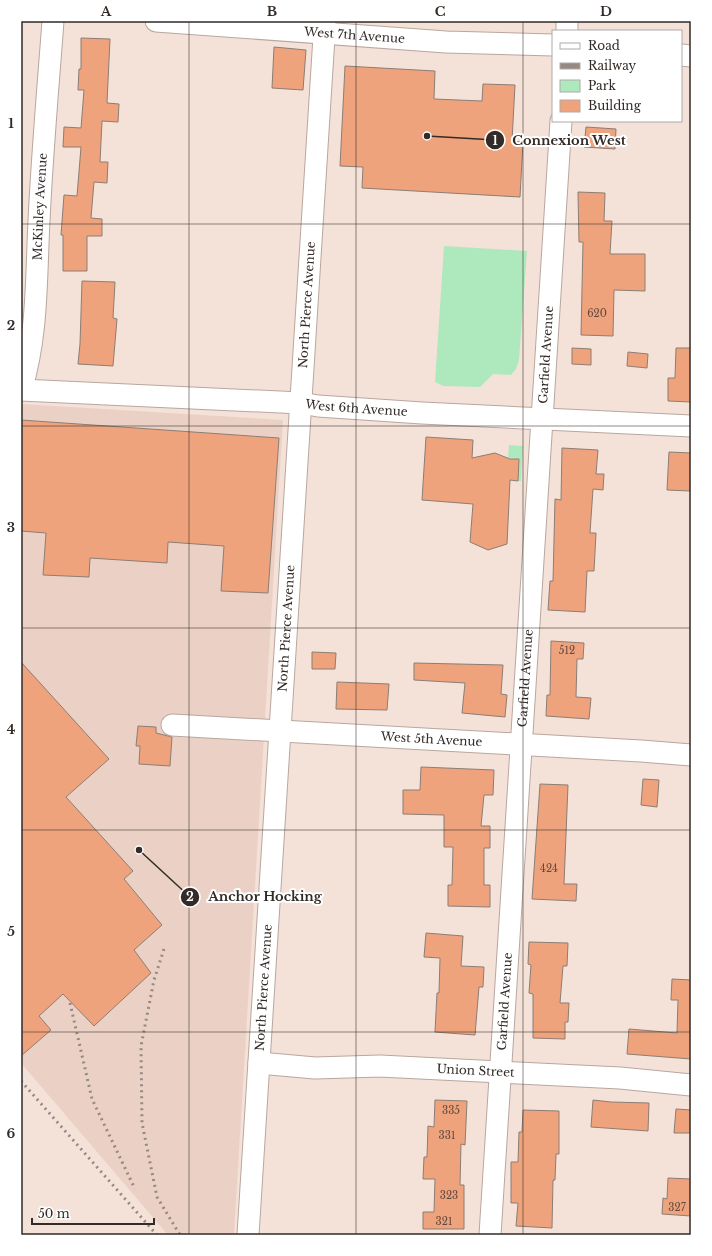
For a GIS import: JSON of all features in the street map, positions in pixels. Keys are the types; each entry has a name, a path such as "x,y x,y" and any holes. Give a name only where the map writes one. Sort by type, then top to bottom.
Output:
{"street":[{"name":"McKinley Avenue","path":"21,390 32,352 36,313 39,220 53,21"},
{"name":"West 7th Avenue","path":"156,21 325,28 479,44 552,45"},
{"name":"North Pierce Avenue","path":"248,1235 325,28"},
{"name":"Garfield Avenue","path":"490,1235 561,122"},
{"name":"West 6th Avenue","path":"21,390 300,403 360,409 691,426"},
{"name":"West 5th Avenue","path":"172,725 691,755"},
{"name":"Union Street","path":"259,1063 315,1068 380,1066 620,1078 691,1085"}],"shaded area":[{"path":"21,404 283,420 234,1235 168,1235 21,1063"}],"green space":[{"path":"444,246 527,251 519,360 516,369 511,375 493,374 480,387 443,386 435,382"},
{"path":"509,445 523,446 521,481 518,481 519,459 508,458"}],"building":[{"path":"81,38 110,39 107,103 119,104 118,122 102,121 100,162 108,162 107,183 94,182 91,218 102,219 102,236 87,236 87,271 63,271 63,235 61,235 64,195 77,196 81,147 63,147 64,127 81,128 84,90 78,90 79,69 81,69"},
{"path":"274,47 306,50 303,90 272,88"},
{"path":"345,66 435,71 434,99 482,101 483,84 515,85 512,141 523,142 520,197 362,188 363,167 340,166"},
{"path":"586,127 616,129 615,149 584,147"},
{"path":"578,192 605,193 604,221 612,221 610,254 645,254 645,291 614,290 613,336 581,335 583,242 579,242"},
{"path":"82,281 115,282 113,318 117,319 113,366 78,364"},
{"path":"572,348 591,349 591,365 572,364"},
{"path":"676,348 691,348 691,402 668,401 668,378 675,378"},
{"path":"628,352 648,354 647,368 627,366"},
{"path":"21,420 279,438 268,593 221,591 224,546 168,542 167,563 90,558 89,577 43,575 46,533 21,531"},
{"path":"426,437 473,440 472,458 495,453 510,459 519,459 518,481 510,480 507,544 488,550 470,542 473,504 422,500"},
{"path":"562,448 598,450 596,474 604,474 603,490 593,489 590,533 596,533 594,571 587,571 585,612 548,610 550,581 553,581 555,499 561,500"},
{"path":"669,452 691,453 690,491 667,490"},
{"path":"551,641 584,643 583,659 577,659 576,697 591,698 589,719 546,716 547,695 550,695"},
{"path":"312,652 336,653 335,669 312,669"},
{"path":"21,662 109,759 66,797 133,871 124,879 162,925 134,950 151,973 94,1026 63,994 39,1016 51,1030 21,1056"},
{"path":"414,663 503,665 501,694 507,695 505,717 462,713 465,683 414,680"},
{"path":"337,682 389,684 387,710 336,709"},
{"path":"138,726 156,727 156,733 172,737 170,766 139,764 140,746 136,746"},
{"path":"421,767 494,770 493,795 484,795 481,826 490,826 490,848 484,848 484,885 490,885 490,907 448,906 448,885 452,885 453,847 444,847 444,815 403,814 403,790 420,790"},
{"path":"643,779 659,780 657,807 641,805"},
{"path":"540,784 568,785 564,884 577,884 576,901 532,899"},
{"path":"426,933 463,936 461,966 484,967 483,987 479,987 475,1035 435,1032 437,993 439,993 440,958 424,957"},
{"path":"529,942 568,943 567,966 563,966 560,1003 569,1003 568,1022 565,1022 565,1039 533,1038 533,994 529,993 531,965 528,964"},
{"path":"672,979 691,980 691,1059 627,1054 629,1029 677,1033 678,1000 671,1000"},
{"path":"435,1100 467,1101 465,1145 461,1144 460,1185 464,1185 464,1229 423,1229 423,1212 434,1212 435,1179 423,1179 424,1157 427,1157 428,1126 434,1127"},
{"path":"593,1100 649,1103 648,1131 591,1127"},
{"path":"676,1109 691,1110 691,1133 674,1133"},
{"path":"523,1110 559,1111 559,1154 556,1154 555,1180 553,1180 552,1228 516,1226 518,1203 511,1203 511,1162 518,1162 519,1132 522,1132"},
{"path":"668,1178 691,1179 691,1216 662,1214 663,1198 667,1199"}],"railway":[{"path":"164,949 154,980 141,1046 142,1123 157,1197 180,1235"},
{"path":"70,1003 92,1099 135,1189"},
{"path":"21,1081 157,1235"}],"place":[{"name":"Connexion West","path":"427,136"},
{"name":"Anchor Hocking","path":"139,850"}]}
